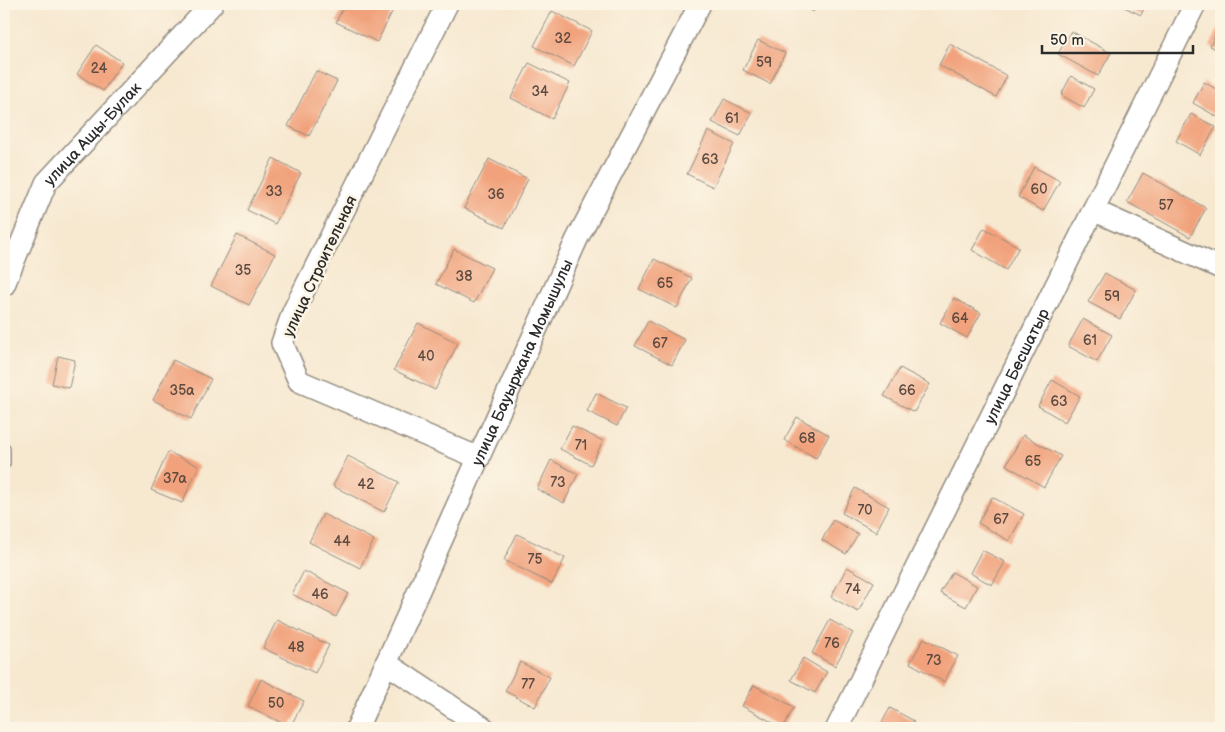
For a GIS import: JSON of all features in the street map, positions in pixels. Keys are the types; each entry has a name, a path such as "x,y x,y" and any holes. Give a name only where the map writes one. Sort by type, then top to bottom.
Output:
{"street":[{"name":"улица Ащы-Булак","path":"4,285 46,183 212,4"},
{"name":"улица Строительная","path":"447,4 294,312 282,343 299,381 479,458"},
{"name":"улица Бауыржана Момышулы","path":"357,728 577,238 700,4"},
{"name":"улица Бесшатыр","path":"837,728 1195,4"},
{"path":"1093,210 1221,268"},
{"path":"386,663 484,728"}],"lane":[{"path":"4,449 4,463"}],"building":[{"path":"345,4 396,4 377,42 336,22"},
{"path":"797,4 818,4 813,12"},
{"path":"1118,4 1146,4 1141,15"},
{"path":"552,11 592,31 574,66 534,46"},
{"path":"1221,24 1221,52 1210,46"},
{"path":"1071,31 1111,53 1098,76 1058,54"},
{"path":"758,40 785,53 770,84 743,70"},
{"path":"950,44 1007,76 996,97 939,65"},
{"path":"96,45 122,62 103,91 77,74"},
{"path":"529,63 570,83 552,119 511,98"},
{"path":"316,71 337,81 309,136 288,126"},
{"path":"1071,76 1094,89 1084,108 1061,95"},
{"path":"1204,82 1221,92 1221,119 1193,103"},
{"path":"724,99 752,113 740,136 712,122"},
{"path":"1191,114 1216,127 1200,155 1176,141"},
{"path":"708,131 734,144 713,187 687,174"},
{"path":"273,158 301,173 275,224 247,210"},
{"path":"489,159 528,179 504,228 464,208"},
{"path":"1034,167 1060,181 1043,211 1018,197"},
{"path":"1143,173 1206,208 1190,237 1127,202"},
{"path":"984,228 1019,247 1006,270 972,250"},
{"path":"237,235 275,254 249,305 211,286"},
{"path":"454,249 492,268 474,303 436,284"},
{"path":"654,259 692,278 677,308 639,289"},
{"path":"1105,273 1136,290 1120,319 1088,302"},
{"path":"954,298 981,313 967,338 940,323"},
{"path":"1083,319 1112,335 1097,362 1068,346"},
{"path":"648,321 685,340 672,365 635,346"},
{"path":"418,323 458,343 435,390 394,370"},
{"path":"58,356 75,360 69,388 52,384"},
{"path":"173,360 211,379 191,419 153,400"},
{"path":"900,368 930,384 914,412 884,396"},
{"path":"1052,380 1080,396 1065,422 1038,406"},
{"path":"596,393 626,408 617,426 587,411"},
{"path":"797,417 829,435 816,458 784,440"},
{"path":"572,426 603,441 591,465 560,449"},
{"path":"1023,435 1061,456 1044,487 1006,465"},
{"path":"168,452 199,466 182,503 151,490"},
{"path":"348,456 399,482 384,512 333,486"},
{"path":"551,460 578,474 564,503 537,489"},
{"path":"855,488 889,507 876,532 842,513"},
{"path":"992,497 1024,514 1009,541 978,523"},
{"path":"323,514 374,540 360,568 309,542"},
{"path":"833,520 858,534 846,554 822,540"},
{"path":"517,534 565,558 552,584 504,560"},
{"path":"982,550 1005,562 992,585 970,573"},
{"path":"847,567 874,582 858,612 831,597"},
{"path":"304,571 348,593 336,617 292,594"},
{"path":"952,572 977,586 966,607 940,593"},
{"path":"277,620 329,645 315,673 263,648"},
{"path":"830,620 853,633 835,666 812,653"},
{"path":"924,638 958,656 944,682 910,663"},
{"path":"803,658 827,672 815,693 791,680"},
{"path":"520,662 550,677 535,707 505,691"},
{"path":"261,679 304,701 290,727 248,706"},
{"path":"754,685 794,707 783,728 742,706"},
{"path":"890,708 914,721 910,728 879,728"}]}
